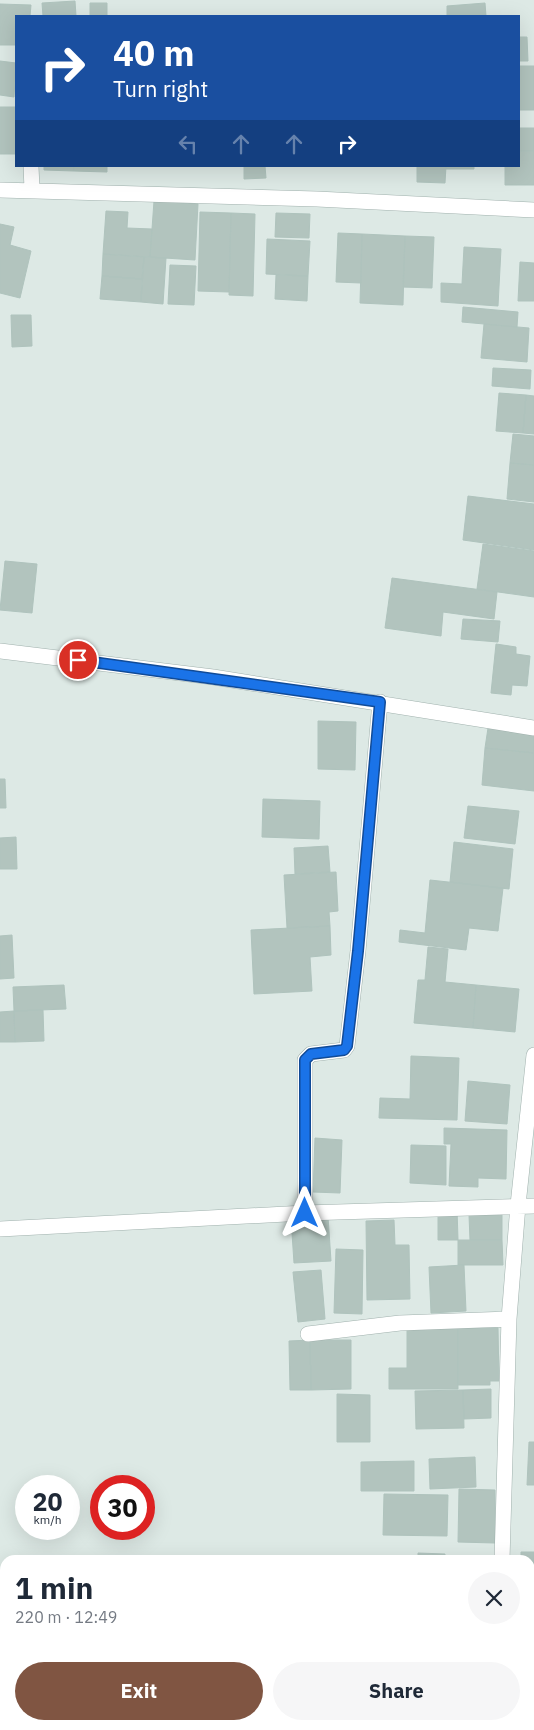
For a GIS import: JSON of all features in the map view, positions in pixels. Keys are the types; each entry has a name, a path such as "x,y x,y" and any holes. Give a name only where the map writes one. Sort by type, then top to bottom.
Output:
{"street":[{"path":"31,167 32,189"},
{"path":"0,190 32,189 317,199 534,210"},
{"path":"0,651 214,677 534,728"},
{"path":"305,1213 305,1060 311,1054 344,1050 347,1046 358,951 380,702"},
{"path":"502,1555 509,1319 518,1205 534,1055"},
{"path":"0,1229 305,1213 534,1206"},
{"path":"308,1334 400,1323 509,1319"}],"building":[{"path":"75,1 76,15 43,15 42,3"},
{"path":"90,3 107,3 107,15 90,15"},
{"path":"485,3 486,15 447,15 447,6"},
{"path":"0,4 31,5 30,15 15,15 15,45 0,45"},
{"path":"520,37 527,37 528,61 520,61"},
{"path":"0,61 15,63 14,97 0,95"},
{"path":"520,66 534,66 534,110 520,110"},
{"path":"0,107 15,107 15,154 0,154"},
{"path":"520,128 534,128 534,151 520,151"},
{"path":"520,151 534,151 534,185 505,185 505,167 520,167"},
{"path":"44,167 74,167 74,171 44,170"},
{"path":"74,167 107,167 107,172 74,171"},
{"path":"244,167 265,167 266,178 244,179"},
{"path":"417,167 446,167 445,183 417,182"},
{"path":"446,167 474,167 474,169 446,169"},
{"path":"154,201 198,204 195,260 150,257"},
{"path":"106,211 128,212 127,228 152,229 150,257 103,254"},
{"path":"200,212 231,213 229,292 198,291"},
{"path":"231,213 255,214 253,296 229,295"},
{"path":"276,213 310,214 309,238 275,237"},
{"path":"0,224 14,227 10,245 31,251 20,298 0,293"},
{"path":"338,233 362,234 361,283 336,282"},
{"path":"362,234 405,236 403,305 360,303"},
{"path":"405,236 434,237 432,288 403,287"},
{"path":"267,239 310,241 308,276 266,274"},
{"path":"464,247 501,249 498,306 441,302 441,283 462,284"},
{"path":"103,254 144,257 142,279 102,276"},
{"path":"144,257 166,258 163,304 141,302"},
{"path":"520,262 534,263 534,301 518,301"},
{"path":"170,265 196,266 194,305 168,304"},
{"path":"276,275 308,276 307,301 275,299"},
{"path":"102,276 142,279 141,302 100,299"},
{"path":"463,307 518,312 517,327 462,322"},
{"path":"11,315 31,315 32,346 12,347"},
{"path":"484,324 529,328 527,362 481,358"},
{"path":"493,368 531,370 530,389 492,386"},
{"path":"499,393 526,395 523,433 496,431"},
{"path":"526,395 534,396 534,434 523,433"},
{"path":"513,434 534,436 534,465 510,463"},
{"path":"510,463 534,465 534,502 507,499"},
{"path":"468,496 534,504 534,550 463,540"},
{"path":"483,544 534,551 534,597 477,589"},
{"path":"5,561 37,564 32,613 0,610"},
{"path":"392,578 497,592 494,619 443,612 441,636 385,628"},
{"path":"463,619 500,621 498,642 461,639"},
{"path":"496,644 516,647 516,654 530,656 527,686 512,685 511,695 491,693"},
{"path":"318,721 356,722 355,770 318,769"},
{"path":"488,728 534,733 534,753 485,748"},
{"path":"485,748 534,753 534,791 482,785"},
{"path":"0,779 5,779 6,808 0,808"},
{"path":"263,799 320,801 319,839 262,837"},
{"path":"468,806 519,811 515,844 464,838"},
{"path":"16,837 17,869 0,869 0,838"},
{"path":"454,842 513,849 509,889 450,882"},
{"path":"328,846 330,872 295,874 294,848"},
{"path":"336,872 338,911 329,912 330,926 287,928 284,875"},
{"path":"430,880 503,888 498,931 469,928 466,950 399,942 400,930 425,933"},
{"path":"330,926 331,955 310,957 312,991 254,994 251,930"},
{"path":"12,935 14,978 0,979 0,936"},
{"path":"428,947 448,949 445,982 476,985 473,1028 414,1023 418,980 425,980"},
{"path":"64,985 66,1009 14,1011 13,987"},
{"path":"476,985 519,989 515,1032 473,1028"},
{"path":"43,1010 44,1041 15,1042 14,1011"},
{"path":"14,1011 15,1042 0,1042 0,1012"},
{"path":"411,1056 459,1058 457,1120 379,1118 380,1098 410,1099"},
{"path":"468,1081 510,1085 507,1124 465,1121"},
{"path":"444,1128 507,1130 506,1179 478,1178 478,1187 449,1186 451,1144 444,1144"},
{"path":"315,1138 342,1140 340,1193 313,1192"},
{"path":"411,1145 446,1146 446,1185 410,1183"},
{"path":"438,1209 457,1209 458,1240 438,1240"},
{"path":"469,1215 502,1215 502,1240 470,1240"},
{"path":"328,1216 331,1261 294,1263 291,1218"},
{"path":"394,1220 395,1245 409,1245 410,1299 367,1300 366,1221"},
{"path":"458,1240 502,1240 503,1265 458,1265"},
{"path":"336,1249 363,1250 362,1314 334,1313"},
{"path":"464,1265 466,1311 431,1313 429,1267"},
{"path":"321,1270 325,1319 298,1322 293,1272"},
{"path":"407,1328 458,1328 458,1389 389,1389 389,1368 407,1368"},
{"path":"458,1328 498,1328 499,1381 490,1381 490,1385 458,1385"},
{"path":"310,1340 311,1390 290,1390 289,1341"},
{"path":"310,1340 351,1340 351,1389 311,1390"},
{"path":"491,1389 491,1418 464,1419 463,1390"},
{"path":"463,1390 464,1428 416,1429 415,1391"},
{"path":"337,1394 370,1395 370,1442 337,1442"},
{"path":"529,1442 534,1442 534,1485 527,1485"},
{"path":"475,1457 476,1487 430,1489 429,1459"},
{"path":"414,1461 414,1491 361,1491 361,1462"},
{"path":"459,1489 495,1490 495,1543 458,1542"},
{"path":"384,1494 448,1495 447,1536 383,1535"},
{"path":"521,1552 534,1552 534,1555 521,1555"},
{"path":"418,1553 445,1554 445,1555 418,1555"}],"route":[{"path":"78,660 214,677 380,702 358,951 347,1046 344,1050 311,1054 305,1060 305,1213"}]}
